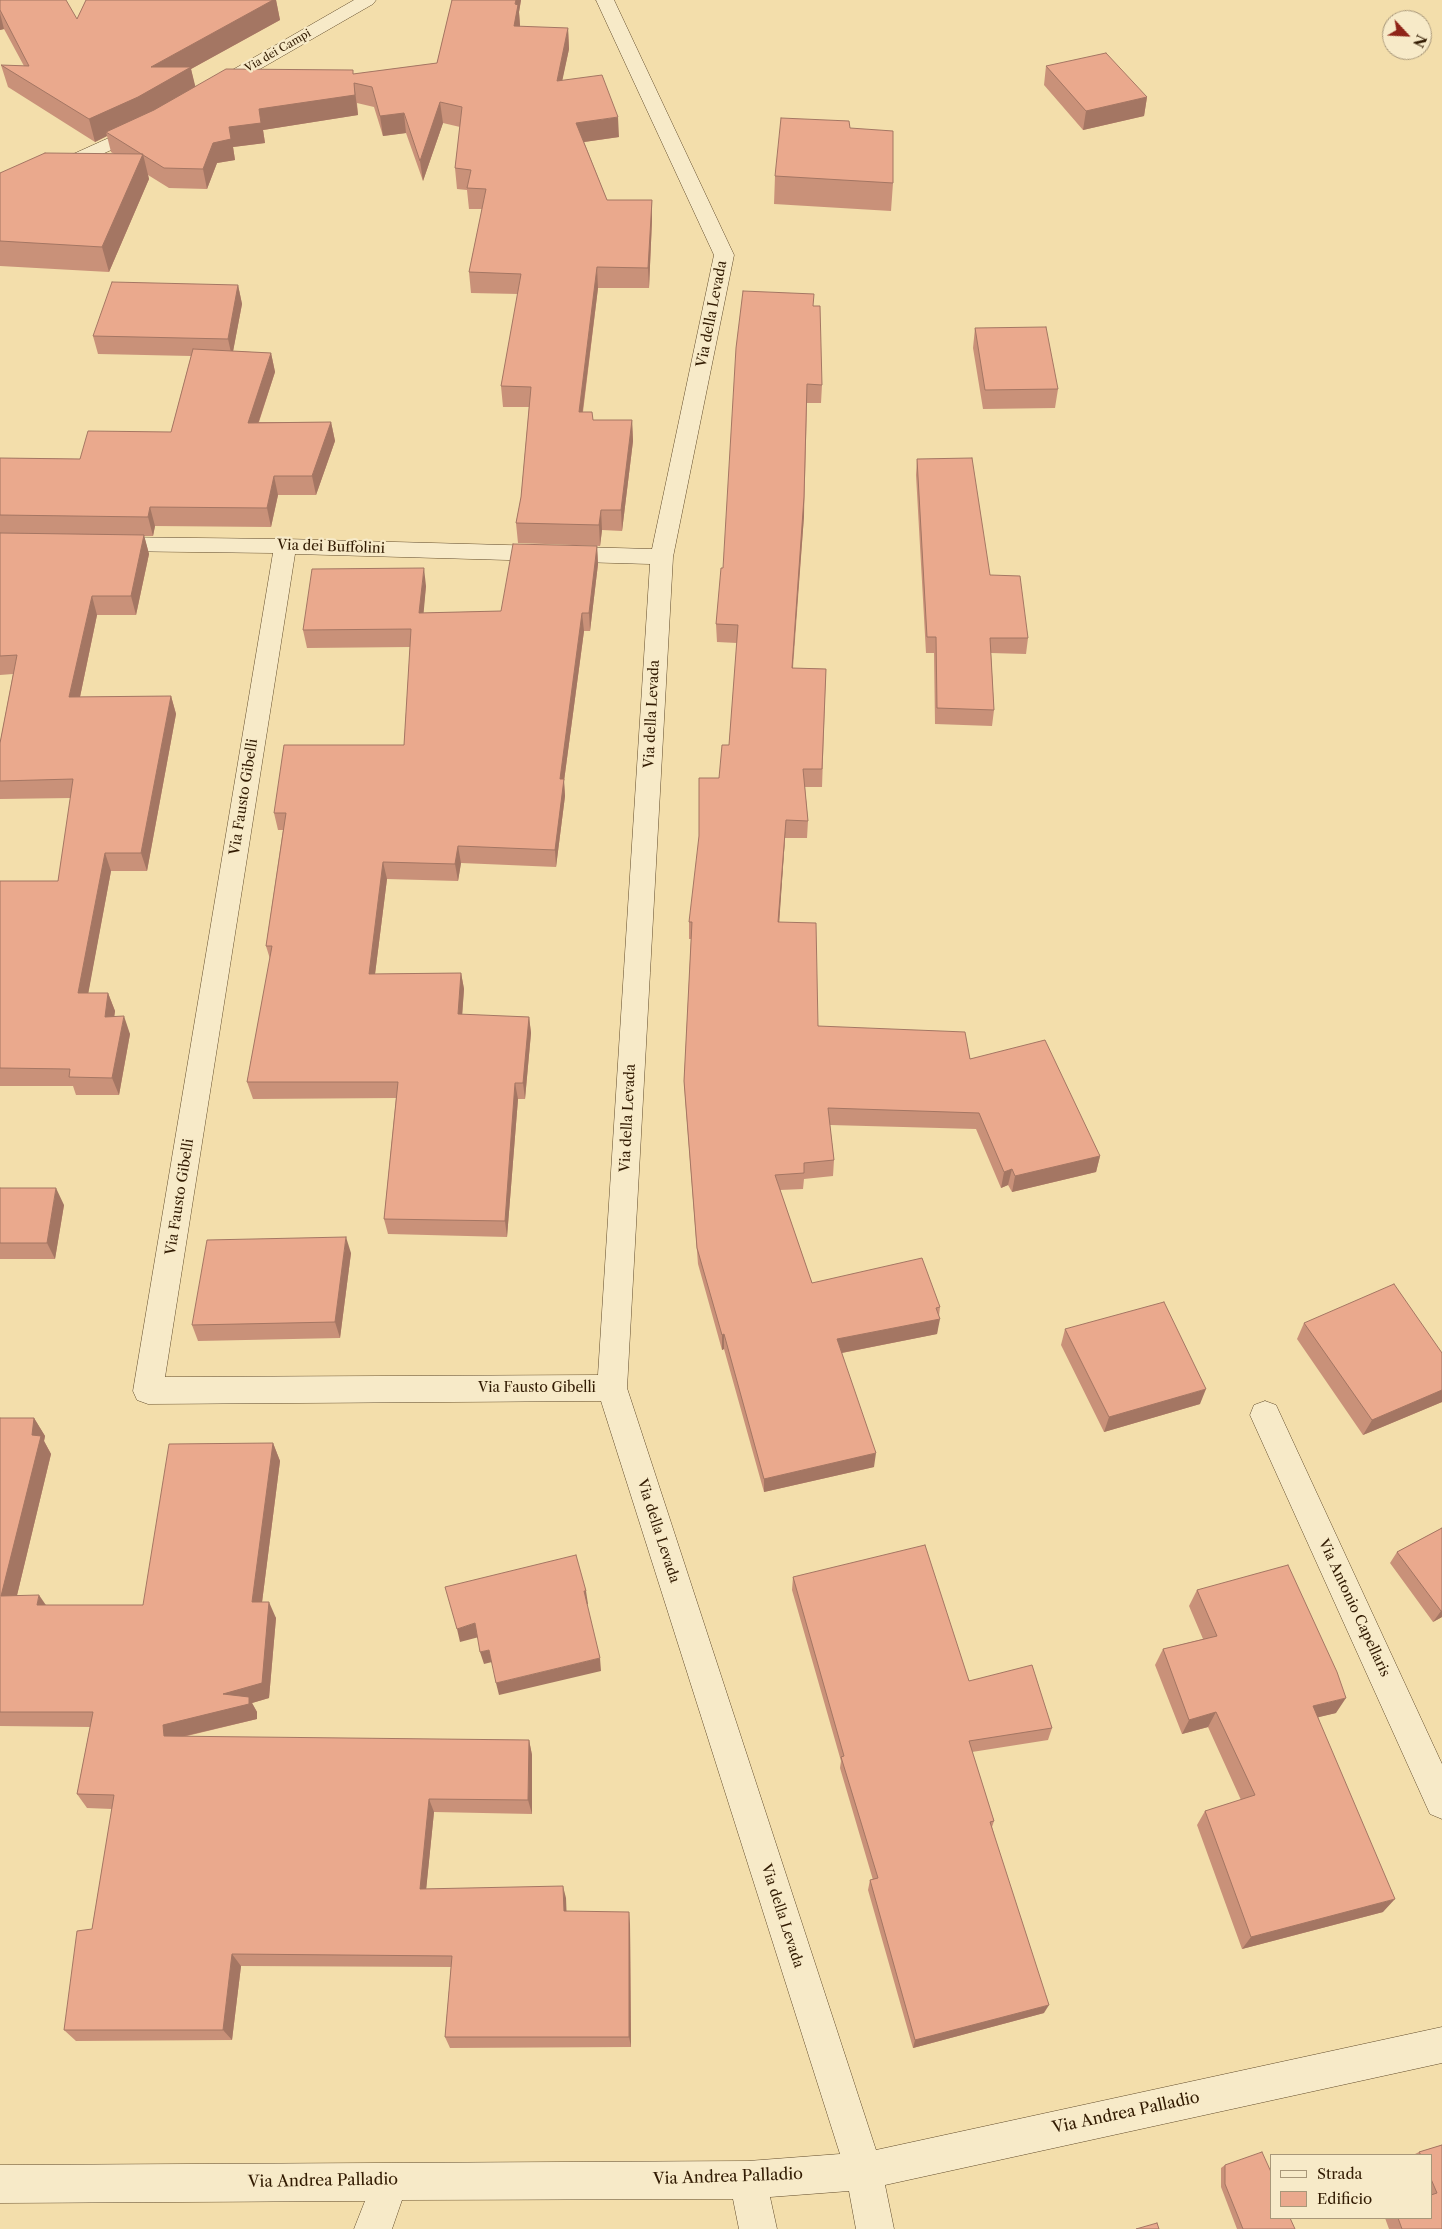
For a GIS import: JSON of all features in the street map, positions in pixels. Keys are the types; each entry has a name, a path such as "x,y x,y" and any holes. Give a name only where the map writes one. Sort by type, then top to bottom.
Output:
{"street":[{"name":"Via dei Campi","path":"203,95 366,0"},
{"name":"Via della Levada","path":"605,0 724,255 662,557 612,1388 864,2171 876,2229"},
{"path":"0,194 160,120"},
{"name":"Via dei Buffolini","path":"88,544 285,546 662,557"},
{"name":"Via Fausto Gibelli","path":"285,546 148,1391 612,1388"},
{"name":"Via Antonio Capellaris","path":"1265,1415 1442,1802"},
{"name":"Via Andrea Palladio","path":"0,2184 748,2180 864,2171 1442,2045"},
{"path":"748,2180 758,2229"},
{"path":"373,2229 391,2181"}],"building":[{"path":"0,0 66,0 77,19 86,0 273,0 151,67 191,67 138,97 89,119 1,65 29,66 0,10"},
{"path":"452,0 516,0 515,4 518,5 514,26 568,28 557,81 602,75 618,117 576,123 607,200 652,200 648,268 597,267 579,412 592,412 593,420 632,420 621,510 601,510 599,525 516,523 521,497 531,387 501,386 521,274 469,272 486,189 467,188 471,170 455,168 462,107 440,102 420,161 404,113 380,116 372,87 354,83 355,95 259,109 261,123 229,127 231,139 213,143 203,169 164,168 106,132 154,110 226,69 353,70 353,74 437,63"},
{"path":"1106,53 1147,97 1086,111 1046,66"},
{"path":"781,118 849,121 850,128 893,131 893,183 775,176"},
{"path":"45,153 143,154 102,247 0,241 0,173"},
{"path":"112,282 238,285 228,339 93,336"},
{"path":"743,291 814,294 813,306 820,306 822,385 807,384 804,497 792,668 826,669 822,769 803,769 808,821 786,820 778,922 816,923 818,1026 965,1032 970,1059 1045,1040 1100,1156 1015,1176 1012,1169 1004,1172 979,1113 828,1108 834,1160 804,1163 804,1173 775,1175 812,1283 922,1258 940,1307 936,1308 940,1319 837,1339 876,1453 764,1479 724,1334 722,1335 697,1248 684,1081 692,922 689,922 699,836 699,778 719,778 722,745 729,745 738,625 716,624 721,568 723,568 736,348"},
{"path":"1046,327 1058,389 985,390 975,328"},
{"path":"193,349 271,353 248,423 331,422 312,476 274,476 267,508 150,507 148,517 0,515 0,458 80,459 88,431 171,432"},
{"path":"972,458 990,575 1020,576 1028,638 990,638 994,710 937,708 936,637 927,637 917,459"},
{"path":"0,533 144,535 131,596 92,596 69,697 171,696 141,853 105,853 78,993 108,993 105,1017 124,1016 112,1078 69,1077 70,1069 0,1068 0,881 58,881 73,779 0,781 0,743 17,655 0,656"},
{"path":"513,544 597,546 589,613 582,613 560,779 564,779 555,850 458,846 455,864 383,862 369,974 461,973 458,1014 529,1017 523,1083 515,1083 505,1221 384,1219 398,1082 247,1082 272,946 266,946 286,813 274,813 284,745 404,745 411,629 303,630 312,569 424,568 419,613 501,611"},
{"path":"0,1188 56,1188 47,1243 0,1243"},
{"path":"346,1237 335,1322 192,1325 207,1240"},
{"path":"1394,1284 1442,1353 1442,1390 1372,1420 1304,1323"},
{"path":"1164,1302 1206,1389 1109,1417 1065,1329"},
{"path":"0,1418 34,1418 32,1435 41,1436 1,1596 39,1595 37,1605 143,1605 169,1444 273,1443 252,1602 269,1602 262,1683 223,1694 249,1697 249,1704 163,1725 164,1736 529,1740 528,1800 429,1799 420,1889 563,1886 564,1911 629,1912 629,2037 445,2037 452,1956 232,1954 223,2030 64,2030 77,1931 92,1929 114,1795 77,1794 93,1712 0,1712"},
{"path":"1442,1528 1442,1611 1441,1611 1397,1552"},
{"path":"925,1545 969,1681 1032,1665 1052,1728 969,1741 994,1821 990,1822 1049,2005 915,2040 870,1880 878,1878 841,1757 844,1756 793,1577"},
{"path":"576,1555 586,1591 584,1591 600,1658 496,1683 489,1650 480,1652 475,1623 457,1629 445,1587"},
{"path":"1288,1565 1337,1672 1346,1698 1313,1706 1395,1899 1251,1937 1205,1811 1255,1795 1216,1712 1189,1720 1163,1649 1217,1636 1197,1590"},
{"path":"1442,2145 1442,2229 1402,2229 1398,2219 1432,2219 1432,2195 1437,2193 1432,2181 1432,2154 1420,2154 1419,2152"},
{"path":"1262,2152 1270,2170 1270,2219 1290,2219 1295,2229 1243,2229 1225,2184 1225,2165"},
{"path":"1157,2223 1159,2229 1136,2229"}]}
